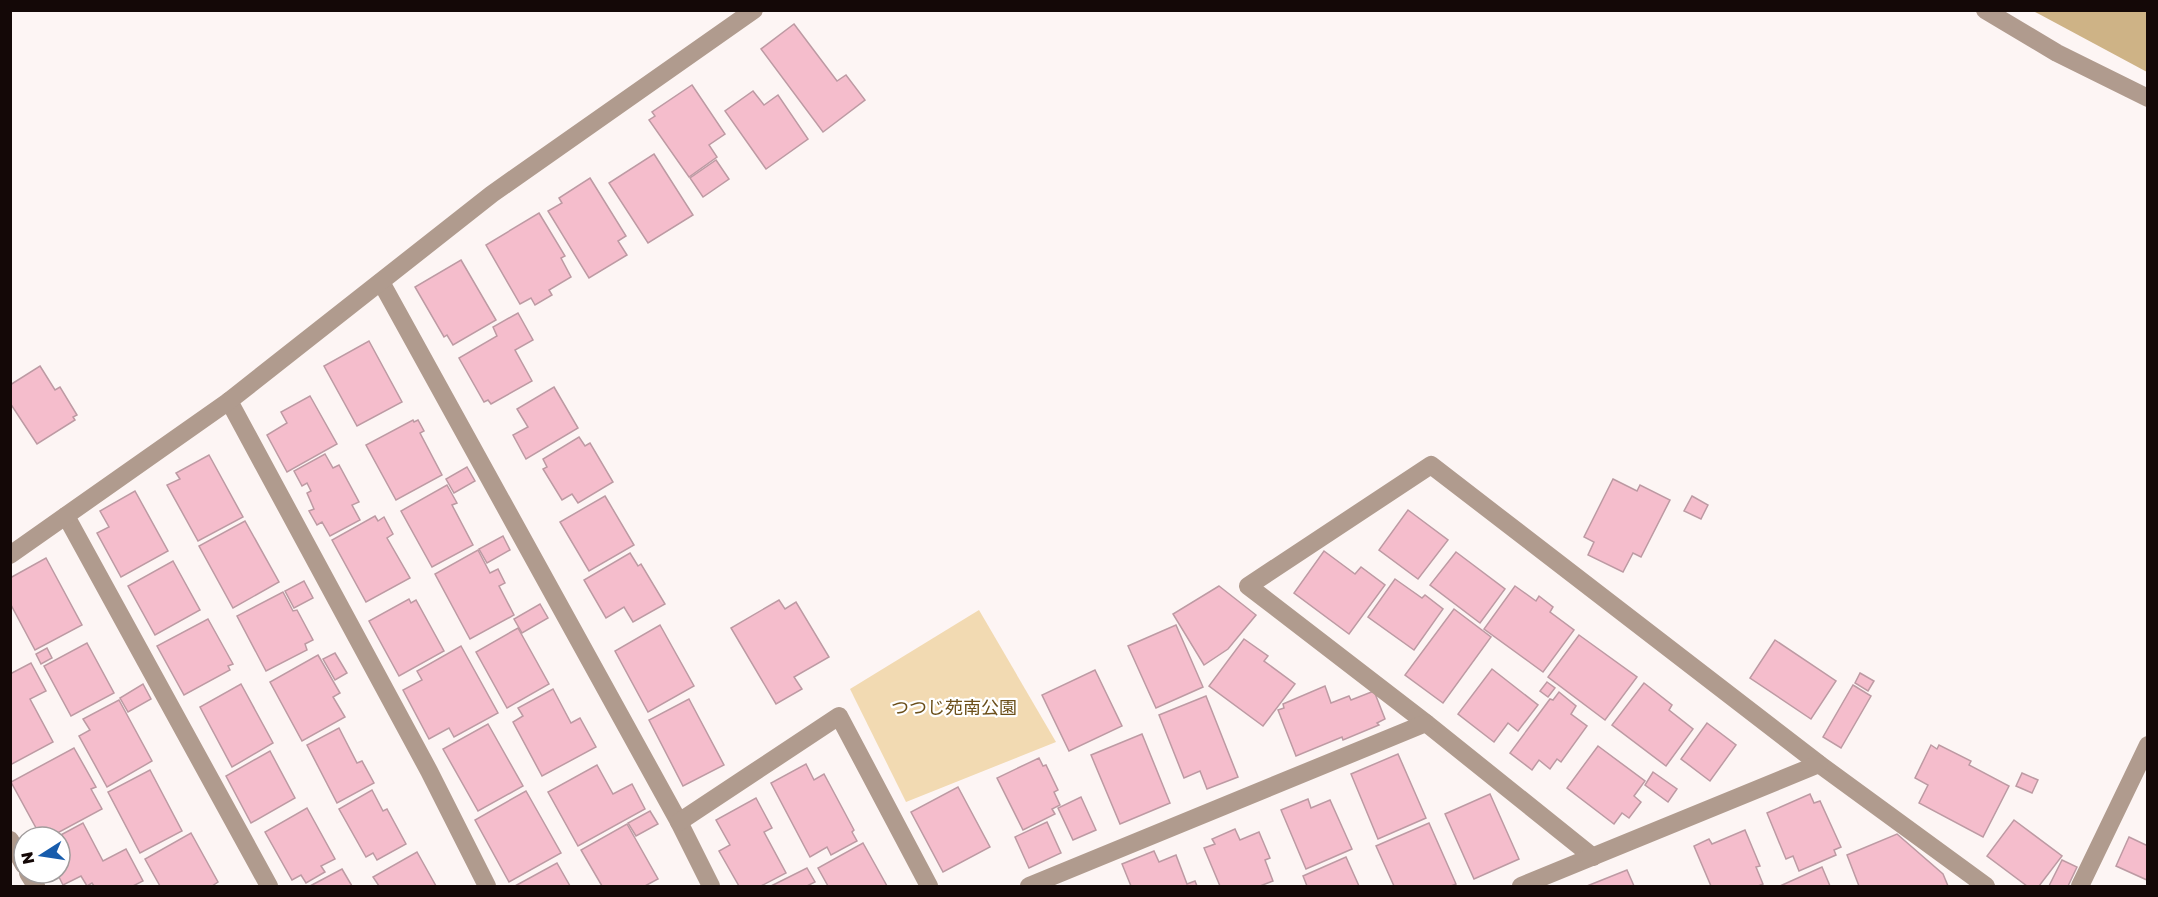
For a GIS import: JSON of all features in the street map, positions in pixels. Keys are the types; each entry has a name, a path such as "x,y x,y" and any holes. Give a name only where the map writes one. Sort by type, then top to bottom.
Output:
{"street":[{"path":"10,555 229,401 492,194 754,10"},
{"path":"1985,10 2057,53 2148,98"},
{"path":"381,282 679,822 711,886"},
{"path":"229,401 429,771 487,886"},
{"path":"1593,857 1426,723 1248,586 1431,465 1819,764 1986,886"},
{"path":"66,516 269,886"},
{"path":"679,822 839,716 929,886"},
{"path":"1029,886 1426,723"},
{"path":"2080,886 2148,745"},
{"path":"1521,886 1819,764"}],"green space":[{"name":"つつじ苑南公園","path":"979,610 1056,742 906,802 850,689"}],"shaded area":[{"path":"2033,11 2147,11 2147,72 2039,14"}],"building":[{"path":"794,24 837,81 846,75 865,100 823,132 761,49"},
{"path":"692,85 725,134 709,145 717,157 689,177 649,120 655,116 652,112"},
{"path":"753,91 764,105 778,95 808,139 766,169 725,111"},
{"path":"654,154 693,215 648,243 609,183"},
{"path":"716,160 729,179 703,197 690,178"},
{"path":"590,178 626,236 618,241 627,255 589,278 548,211 562,203 559,198"},
{"path":"539,213 565,256 561,258 571,277 549,290 552,295 535,305 531,298 520,304 486,245"},
{"path":"461,260 496,320 453,345 447,335 444,337 415,287"},
{"path":"518,313 533,340 515,350 532,381 491,404 488,400 484,402 459,358 497,336 493,327"},
{"path":"369,341 402,402 357,426 324,366"},
{"path":"40,366 55,390 60,387 77,415 73,417 75,420 37,444 10,403 10,385"},
{"path":"554,387 578,428 526,459 513,435 528,427 517,409"},
{"path":"310,396 337,444 287,472 267,435 287,423 281,412"},
{"path":"413,420 414,422 418,420 424,431 420,433 442,475 396,500 366,445"},
{"path":"579,437 585,446 590,443 613,482 578,503 572,494 562,500 543,469 547,467 543,459"},
{"path":"325,454 333,468 339,465 359,502 352,505 360,520 330,536 322,522 317,525 309,511 314,509 307,493 311,491 307,483 302,486 294,471"},
{"path":"209,455 243,517 198,541 167,485 180,479 176,473"},
{"path":"467,467 475,481 454,493 446,479"},
{"path":"1613,479 1637,491 1640,485 1670,500 1641,557 1633,553 1623,572 1588,555 1594,542 1584,537"},
{"path":"447,485 457,503 452,505 473,545 432,567 401,511"},
{"path":"135,491 168,551 121,577 97,533 109,527 100,511"},
{"path":"605,496 634,545 589,571 560,522"},
{"path":"1692,496 1708,505 1701,519 1684,511"},
{"path":"1408,510 1448,540 1418,579 1379,550"},
{"path":"375,516 378,521 384,517 393,534 387,538 410,578 366,602 332,540"},
{"path":"245,521 279,582 233,608 199,546"},
{"path":"503,536 510,550 487,563 479,549"},
{"path":"478,550 490,573 498,569 505,583 499,586 514,615 470,639 435,574"},
{"path":"1324,551 1355,574 1361,567 1385,585 1349,634 1294,593"},
{"path":"1456,552 1505,589 1480,623 1430,585"},
{"path":"630,553 638,566 641,564 665,604 633,622 624,607 606,618 584,580"},
{"path":"46,558 82,625 35,650 10,603 10,578"},
{"path":"173,561 200,610 155,635 128,586"},
{"path":"1395,579 1422,598 1425,595 1443,609 1414,650 1368,617"},
{"path":"304,581 313,598 294,608 285,591"},
{"path":"1219,586 1256,615 1228,649 1204,665 1173,614"},
{"path":"1515,586 1536,601 1539,596 1553,607 1550,612 1574,630 1543,672 1484,629"},
{"path":"283,592 293,611 297,610 313,640 305,644 307,650 266,671 237,616"},
{"path":"409,599 411,603 416,600 444,651 399,676 369,621"},
{"path":"779,600 785,609 796,602 829,657 794,677 802,689 776,704 731,628"},
{"path":"540,604 548,618 522,633 514,619"},
{"path":"1454,609 1491,637 1443,703 1405,675"},
{"path":"208,619 233,664 228,666 230,670 184,695 157,646"},
{"path":"660,625 694,686 648,712 615,651"},
{"path":"1176,625 1203,687 1156,708 1128,646"},
{"path":"518,628 549,684 507,708 476,652"},
{"path":"1579,635 1637,677 1605,720 1548,677"},
{"path":"1244,639 1268,656 1264,661 1295,684 1263,726 1209,686"},
{"path":"1775,640 1836,681 1811,719 1750,678"},
{"path":"87,643 114,693 71,716 44,666"},
{"path":"461,646 498,713 454,737 449,728 429,739 403,690 422,680 417,671"},
{"path":"47,648 52,658 41,664 36,654"},
{"path":"335,653 347,673 335,680 323,659"},
{"path":"318,655 340,693 333,697 345,717 302,741 270,682"},
{"path":"31,663 46,691 30,699 53,742 10,765 10,674"},
{"path":"1492,669 1538,705 1518,731 1508,723 1494,742 1458,714"},
{"path":"1095,670 1122,726 1069,751 1042,695"},
{"path":"1860,673 1874,681 1868,691 1855,683"},
{"path":"1547,682 1555,688 1548,697 1540,691"},
{"path":"1644,683 1672,705 1669,710 1693,729 1666,766 1612,725"},
{"path":"143,684 151,699 128,712 120,698"},
{"path":"241,684 273,743 232,767 200,707"},
{"path":"1853,685 1871,696 1841,748 1823,737"},
{"path":"1325,686 1331,703 1349,696 1351,700 1374,691 1385,719 1377,723 1379,725 1343,740 1342,737 1296,756 1278,710 1284,708 1283,704"},
{"path":"553,689 571,723 580,718 596,747 542,776 513,722 523,716 518,708"},
{"path":"1559,692 1576,706 1571,714 1587,726 1561,762 1557,759 1550,769 1539,760 1532,770 1510,753 1550,699 1553,700"},
{"path":"1206,696 1238,777 1207,789 1200,771 1184,778 1159,715"},
{"path":"689,699 724,765 683,786 649,720"},
{"path":"119,700 152,761 107,787 79,736 90,730 83,719"},
{"path":"1707,723 1736,745 1710,781 1681,759"},
{"path":"488,724 523,786 478,811 443,749"},
{"path":"339,728 357,763 362,761 374,783 337,803 307,745"},
{"path":"1142,734 1170,803 1120,824 1091,755"},
{"path":"1931,745 1937,749 1939,745 1971,761 1969,765 2009,786 1983,837 1919,803 1928,785 1915,778"},
{"path":"1598,746 1645,781 1634,796 1641,802 1629,818 1622,813 1614,824 1567,788"},
{"path":"74,748 96,787 91,789 102,809 72,825 34,825 11,782"},
{"path":"270,751 295,798 251,823 226,776"},
{"path":"1398,754 1426,818 1378,839 1351,774"},
{"path":"1039,758 1043,766 1046,765 1058,790 1054,792 1060,805 1052,809 1055,814 1023,830 997,778"},
{"path":"806,764 814,780 824,774 854,830 852,832 857,841 831,855 827,847 810,857 771,783"},
{"path":"597,765 613,794 632,784 645,809 578,846 548,792"},
{"path":"150,770 182,831 140,853 108,792"},
{"path":"1653,772 1677,789 1668,802 1645,785"},
{"path":"2022,773 2038,780 2032,793 2016,786"},
{"path":"958,787 990,847 943,872 911,812"},
{"path":"372,790 383,811 387,809 406,844 377,860 373,853 366,857 339,809"},
{"path":"526,791 561,853 509,882 475,820"},
{"path":"1490,794 1519,859 1474,879 1445,814"},
{"path":"1810,794 1814,803 1820,801 1841,847 1834,850 1836,855 1799,871 1793,856 1786,859 1767,813"},
{"path":"1081,797 1096,830 1073,840 1058,808"},
{"path":"756,798 772,828 764,832 786,873 761,886 739,886 719,851 730,845 716,820"},
{"path":"1308,799 1311,808 1330,800 1352,849 1306,869 1281,810"},
{"path":"307,808 335,859 321,866 325,872 306,883 301,875 292,880 265,832"},
{"path":"650,811 658,824 636,836 628,823"},
{"path":"2014,820 2062,856 2039,886 2027,886 1987,856"},
{"path":"1047,822 1061,853 1029,868 1015,837"},
{"path":"83,823 103,861 126,849 143,881 133,886 94,886 92,883 87,886 81,876 72,880 72,829"},
{"path":"1429,823 1456,884 1451,886 1394,886 1376,846"},
{"path":"627,824 658,879 645,886 602,886 581,850"},
{"path":"1235,829 1240,840 1259,832 1270,858 1265,860 1273,881 1260,886 1220,886 1204,848 1215,844 1212,839"},
{"path":"1745,830 1760,866 1756,867 1763,884 1758,886 1711,886 1694,846 1709,839 1712,844"},
{"path":"191,833 218,882 212,886 160,886 145,859"},
{"path":"1897,834 1943,874 1948,886 1859,886 1847,855"},
{"path":"2129,837 2148,846 2147,880 2116,866"},
{"path":"863,843 887,886 828,886 818,868"},
{"path":"1154,851 1159,862 1176,855 1187,884 1195,881 1197,886 1131,886 1122,864"},
{"path":"417,852 436,886 379,886 373,877"},
{"path":"1346,857 1359,886 1307,886 1303,876"},
{"path":"2062,860 2077,867 2068,886 2049,886"},
{"path":"557,863 570,886 515,886"},
{"path":"1822,867 1830,886 1780,886"},
{"path":"807,868 815,882 807,886 771,886"},
{"path":"342,869 352,886 310,886"},
{"path":"1627,870 1634,886 1587,886"}]}
